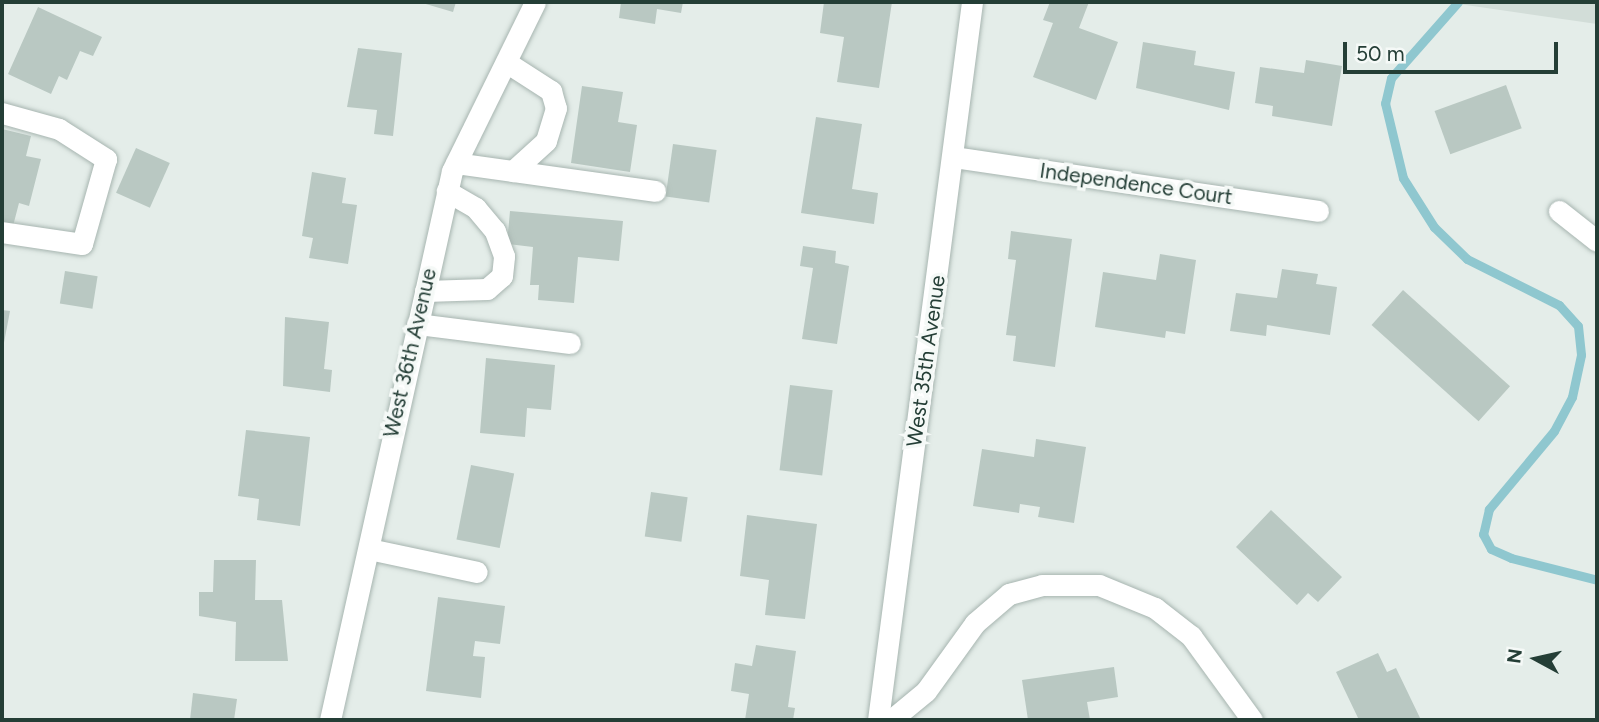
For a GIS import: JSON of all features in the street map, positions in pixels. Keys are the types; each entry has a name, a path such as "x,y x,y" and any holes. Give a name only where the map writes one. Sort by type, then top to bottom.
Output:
{"street":[{"name":"West 36th Avenue","path":"330,720 447,191 456,163 535,2"},
{"name":"West 35th Avenue","path":"878,720 972,2"},
{"path":"506,62 551,91 556,108 546,141 513,171"},
{"path":"2,113 59,129 106,159 82,244 2,232"},
{"name":"Independence Court","path":"953,157 1318,211"},
{"path":"456,163 655,191"},
{"path":"425,291 487,289 502,276 504,256 495,231 476,208 447,191"},
{"path":"1559,211 1597,241"},
{"path":"417,324 570,343"},
{"path":"369,549 477,572"},
{"path":"891,720 926,691 975,623 1009,594 1042,585 1088,585 1125,591 1191,636 1252,720"}],"shaded area":[{"path":"1445,2 1597,2 1597,24"}],"building":[{"path":"419,2 456,2 453,12"},
{"path":"621,2 683,2 681,13 657,9 655,24 619,18"},
{"path":"824,2 892,2 879,88 837,82 844,37 820,33"},
{"path":"1050,2 1089,2 1079,28 1118,42 1096,100 1033,77 1053,23 1043,20"},
{"path":"38,7 102,37 93,56 80,51 67,80 59,76 51,94 8,74"},
{"path":"1143,42 1196,51 1194,65 1235,72 1229,110 1136,88"},
{"path":"358,48 402,53 393,136 374,134 377,110 347,107"},
{"path":"1306,60 1342,66 1332,126 1272,116 1273,106 1255,103 1260,67 1304,73"},
{"path":"1506,85 1522,128 1450,154 1435,111"},
{"path":"582,86 623,92 618,122 637,125 630,172 571,163"},
{"path":"816,117 862,124 852,189 878,193 874,224 801,213"},
{"path":"2,129 31,136 26,156 41,159 29,206 19,203 13,226 2,223"},
{"path":"673,144 717,150 709,203 666,196"},
{"path":"136,148 170,163 150,208 116,193"},
{"path":"312,172 346,178 342,203 357,205 348,264 309,258 313,238 302,236"},
{"path":"510,211 623,221 619,261 578,257 574,303 538,300 539,285 530,285 533,247 507,244"},
{"path":"1011,231 1072,239 1055,367 1013,361 1016,336 1006,335 1016,260 1008,259"},
{"path":"803,246 836,251 835,263 849,266 837,344 802,339 813,268 800,266"},
{"path":"1160,254 1196,260 1185,334 1166,331 1165,338 1095,327 1103,272 1156,280"},
{"path":"1282,269 1318,274 1316,284 1337,287 1330,335 1267,325 1266,336 1230,331 1236,293 1277,298"},
{"path":"65,271 98,276 92,309 60,304"},
{"path":"1403,290 1510,386 1479,421 1372,325"},
{"path":"2,310 10,311 3,348 2,348"},
{"path":"285,317 329,322 324,369 332,370 330,392 283,386"},
{"path":"486,358 555,365 551,410 527,408 525,437 480,433"},
{"path":"790,385 833,390 822,476 780,470"},
{"path":"246,430 310,437 300,526 257,520 259,499 238,496"},
{"path":"1036,439 1086,447 1074,523 1038,517 1040,507 1020,504 1019,513 973,506 982,449 1034,457"},
{"path":"471,465 514,473 500,548 456,540"},
{"path":"651,492 688,497 681,542 645,537"},
{"path":"1271,510 1342,577 1318,602 1308,593 1297,605 1236,547"},
{"path":"747,515 817,524 805,619 765,615 769,580 740,576"},
{"path":"214,560 256,560 255,600 282,600 288,661 235,661 236,622 199,616 199,592 213,592"},
{"path":"438,597 505,606 500,644 475,641 473,656 485,657 481,698 426,691"},
{"path":"756,645 796,651 788,707 795,708 793,720 745,720 749,694 731,691 735,663 752,666"},
{"path":"1378,653 1387,672 1396,668 1421,720 1359,720 1336,672"},
{"path":"1114,667 1118,697 1087,702 1090,720 1028,720 1022,680"},
{"path":"193,693 237,699 234,720 190,720"}],"waterway":[{"path":"1458,2 1391,78 1385,103 1403,178 1434,227 1467,259 1559,305 1578,326 1581,355 1572,397 1554,431 1489,509 1483,534 1491,549 1511,558 1597,580"}]}
